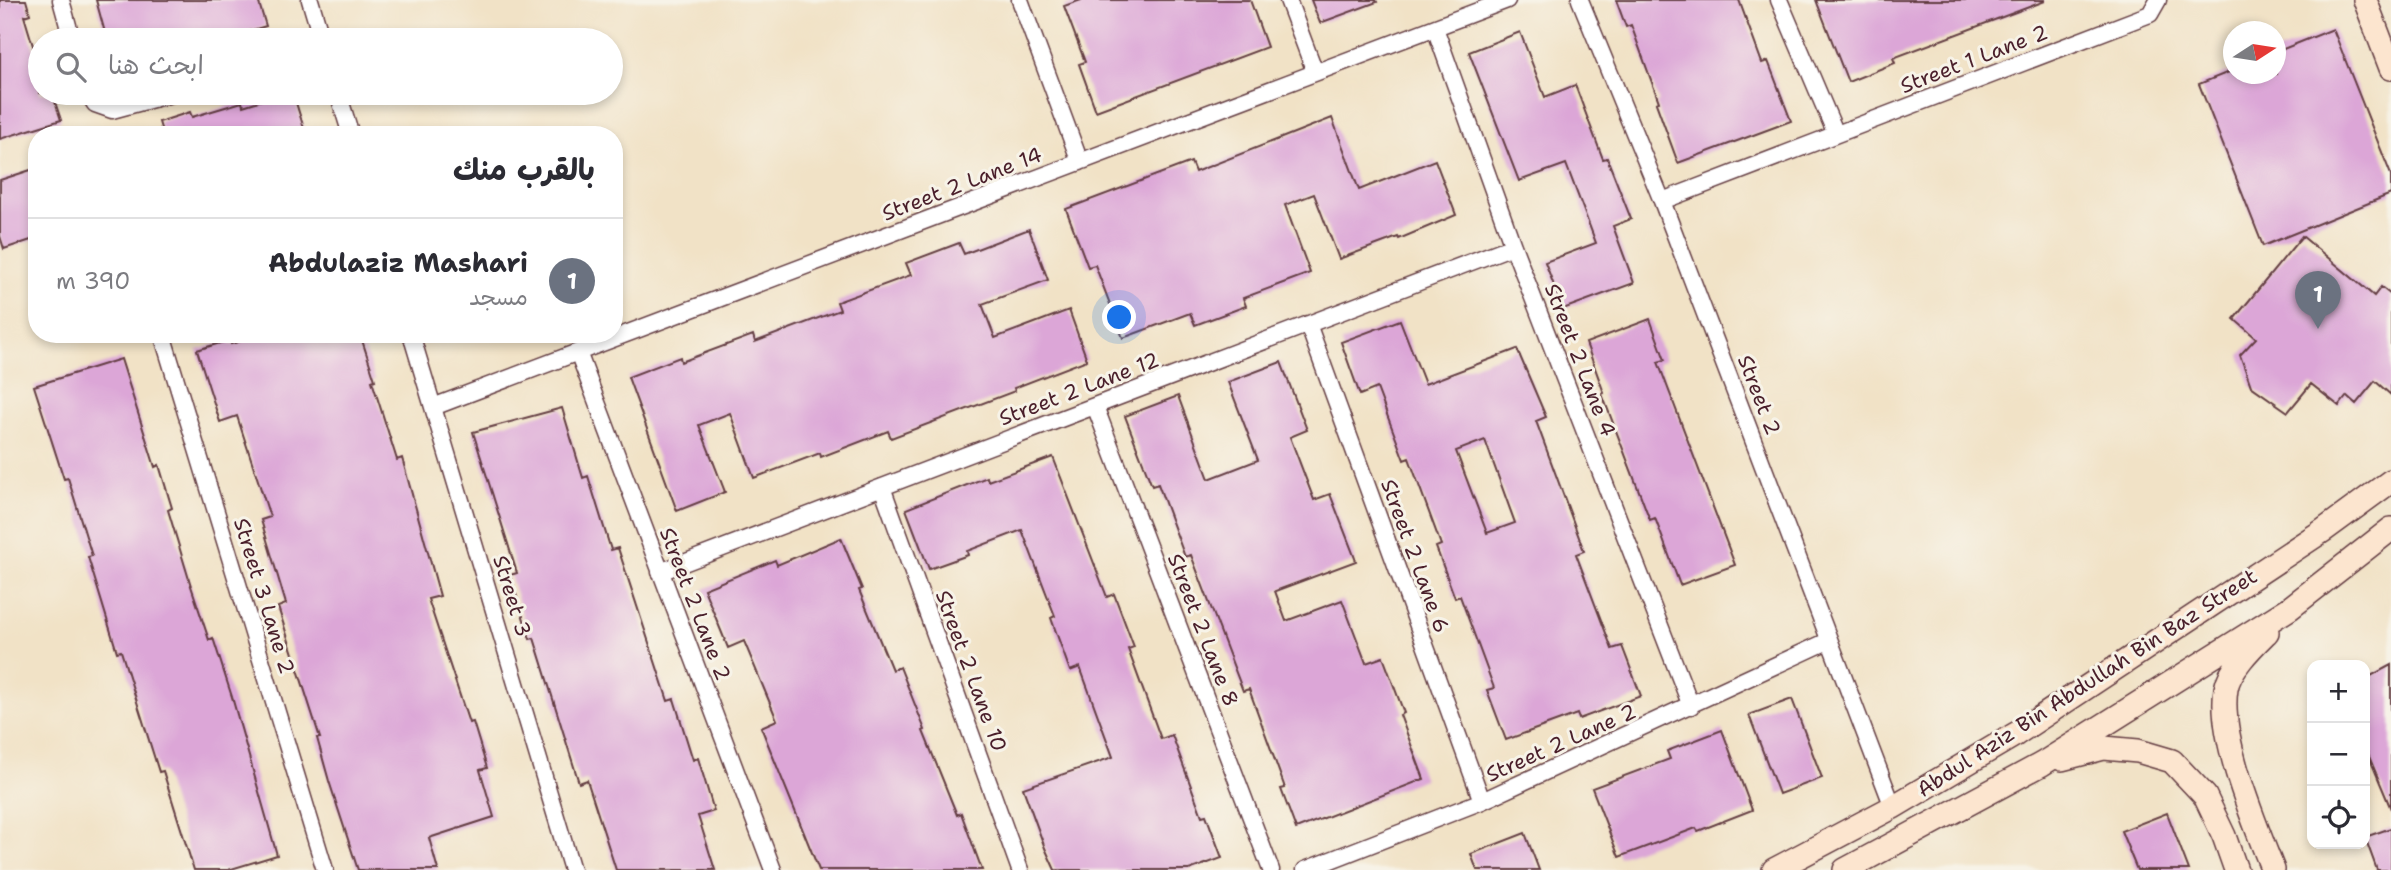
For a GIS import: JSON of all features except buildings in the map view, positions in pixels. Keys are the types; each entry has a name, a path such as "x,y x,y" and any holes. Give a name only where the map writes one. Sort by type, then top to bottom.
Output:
{"street":[{"path":"61,0 69,28"},
{"path":"310,0 318,28"},
{"path":"1020,0 1080,162"},
{"path":"1288,0 1315,72"},
{"name":"Street 2 Lane 14","path":"623,335 1507,0"},
{"name":"Street 2","path":"1580,0 1662,201 1893,807"},
{"path":"1779,0 1836,134"},
{"name":"Street 1 Lane 2","path":"1662,201 2150,14 2158,0"},
{"path":"2365,0 2391,68"},
{"name":"Street 2 Lane 4","path":"1435,27 1513,246 1691,706"},
{"path":"98,105 112,110 131,105"},
{"path":"342,105 348,126"},
{"name":"Street 2 Lane 12","path":"660,572 1513,246"},
{"name":"Street 2 Lane 6","path":"1308,324 1482,801"},
{"name":"Street 3 Lane 2","path":"165,343 326,870"},
{"name":"Street 3","path":"414,343 572,870"},
{"name":"Street 2 Lane 14","path":"433,407 602,343"},
{"name":"Street 2 Lane 2","path":"578,352 773,870"},
{"name":"Street 2 Lane 8","path":"1095,406 1271,870"},
{"name":"Abdul Aziz Bin Abdullah Bin Baz Street","path":"1774,870 1893,807 2016,734 2324,530 2391,481"},
{"name":"Street 2 Lane 10","path":"881,487 1020,870"},
{"name":"Abdul Aziz Bin Abdullah Bin Baz Street","path":"1845,870 2042,764 2290,608 2391,529"},
{"path":"2273,870 2255,825 2226,729 2226,687 2244,657 2290,608"},
{"name":"Street 2 Lane 2","path":"1305,870 1482,801 1828,641"},
{"path":"2042,764 2104,748 2138,751 2172,761 2205,796 2236,870"},
{"path":"2224,836 2238,824 2255,825"}],"place":[{"name":"Abdulaziz Mashari","path":"2318,329"}]}
